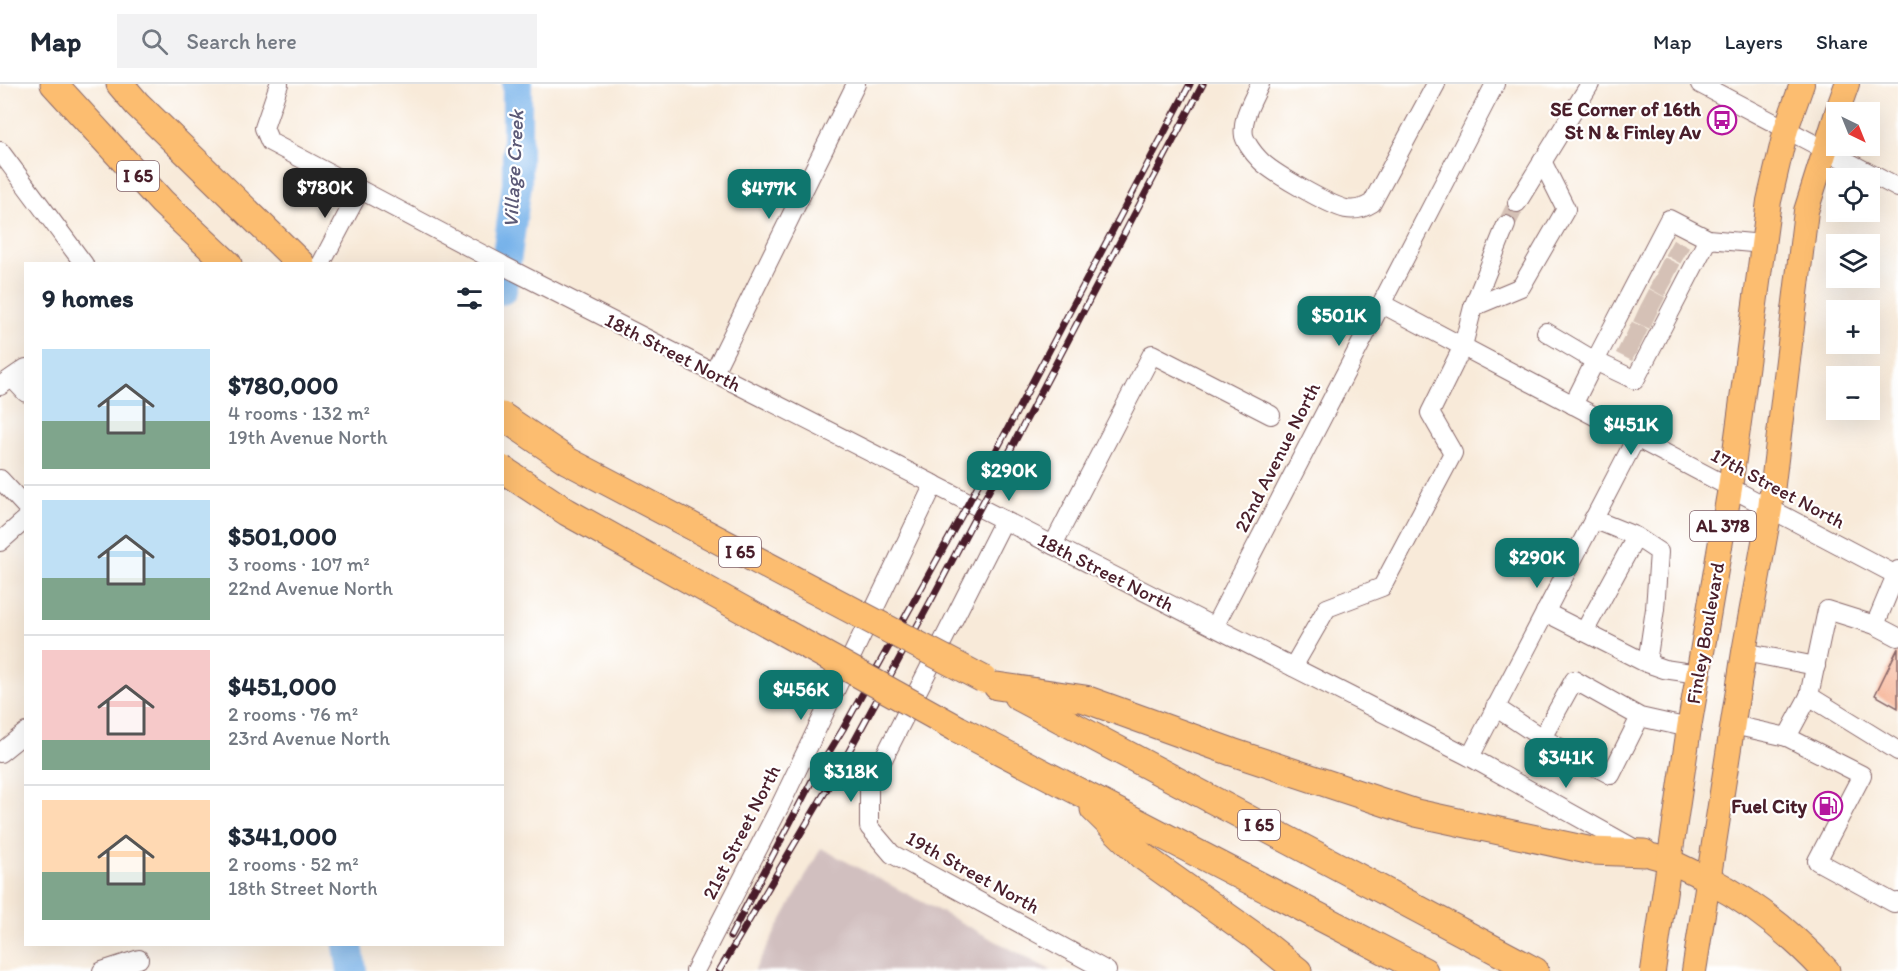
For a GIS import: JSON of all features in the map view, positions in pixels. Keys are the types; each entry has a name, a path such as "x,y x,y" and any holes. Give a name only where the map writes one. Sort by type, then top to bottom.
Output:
{"highway":[{"name":"I 65","path":"54,84 162,202 226,262"},
{"name":"I 65","path":"120,84 137,104 300,262"},
{"name":"I 65","path":"504,417 568,461 1535,971"},
{"name":"I 65","path":"504,470 567,512 958,729 1424,971"},
{"path":"990,683 1085,699 1232,752 1416,813 1592,851 1656,857"},
{"path":"1076,791 1142,856 1253,935 1298,971"},
{"path":"1709,880 1739,896 1763,913 1804,947 1826,971"}],"main road":[{"name":"Finley Boulevard","path":"1653,971 1656,857 1689,728 1730,488 1769,201 1786,129 1802,84"},
{"name":"AL 378","path":"1841,102 1847,84"},
{"name":"AL 378","path":"1694,971 1744,652 1770,509 1806,211 1826,144"},
{"name":"18th Street North","path":"1656,857 1709,880"}],"street":[{"name":"18th Street North","path":"279,84 264,128 270,142 498,262"},
{"path":"714,372 856,84"},
{"path":"1260,84 1243,124 1245,139 1259,160 1270,169 1335,206 1349,210 1363,209 1372,203 1436,84"},
{"name":"22nd Avenue North","path":"1214,627 1495,84"},
{"path":"1517,203 1590,84"},
{"path":"1700,84 1721,88 1786,129 1898,188"},
{"path":"0,151 83,262"},
{"path":"1473,307 1521,287 1566,209 1542,161"},
{"path":"322,262 360,190"},
{"path":"1546,332 1635,381 1646,348 1649,301 1669,219 1708,238 1763,244"},
{"path":"1293,667 1327,608 1382,587 1453,453 1430,413 1463,346 1473,307 1506,225"},
{"path":"1573,405 1595,361 1708,238"},
{"name":"18th Street North","path":"504,265 1470,757 1656,857"},
{"name":"17th Street North","path":"1382,304 1897,574"},
{"path":"1053,545 1152,354 1271,415"},
{"path":"12,377 24,391"},
{"path":"1470,757 1636,438"},
{"path":"0,479 24,505"},
{"name":"21st Street North","path":"694,971 780,808 934,484"},
{"path":"1593,519 1636,537 1659,552 1655,609 1647,663"},
{"name":"19th Street North","path":"1004,520 869,787 869,826 892,855 1107,971"},
{"path":"0,542 24,521"},
{"path":"1584,632 1636,537"},
{"path":"1787,737 1809,696 1827,610 1890,634 1897,574"},
{"path":"1545,612 1647,663 1664,669 1698,675"},
{"path":"1744,652 1816,666"},
{"path":"1542,738 1574,680 1640,717 1689,728"},
{"path":"1809,696 1897,749"},
{"path":"1496,707 1542,738 1611,775 1640,717"},
{"path":"1733,725 1787,737 1862,775 1817,861 1894,903 1898,902"},
{"path":"0,753 24,734"},
{"path":"102,971 139,959"}],"shaded area":[{"path":"821,848 1052,971 754,971"}],"building":[{"path":"1898,648 1898,708 1875,695"}],"waterway":[{"name":"Village Creek","path":"504,276 517,184 517,84"},
{"name":"Village Creek","path":"348,946 352,971"}],"tunnel":[{"path":"1506,225 1517,203"},
{"path":"1669,247 1687,257"},
{"path":"1660,265 1678,274"},
{"path":"1653,280 1671,290"},
{"path":"1645,297 1662,306"},
{"path":"1637,313 1654,321"},
{"path":"1628,330 1645,338"},
{"path":"1620,345 1638,354"}],"railway":[{"path":"730,937 815,775 969,502 1190,84"},
{"path":"719,971 843,762 934,595 1203,84"}],"place":[{"name":"SE Corner of 16th St N & Finley Av","path":"1722,120"},
{"name":"Fuel City","path":"1828,806"}]}
